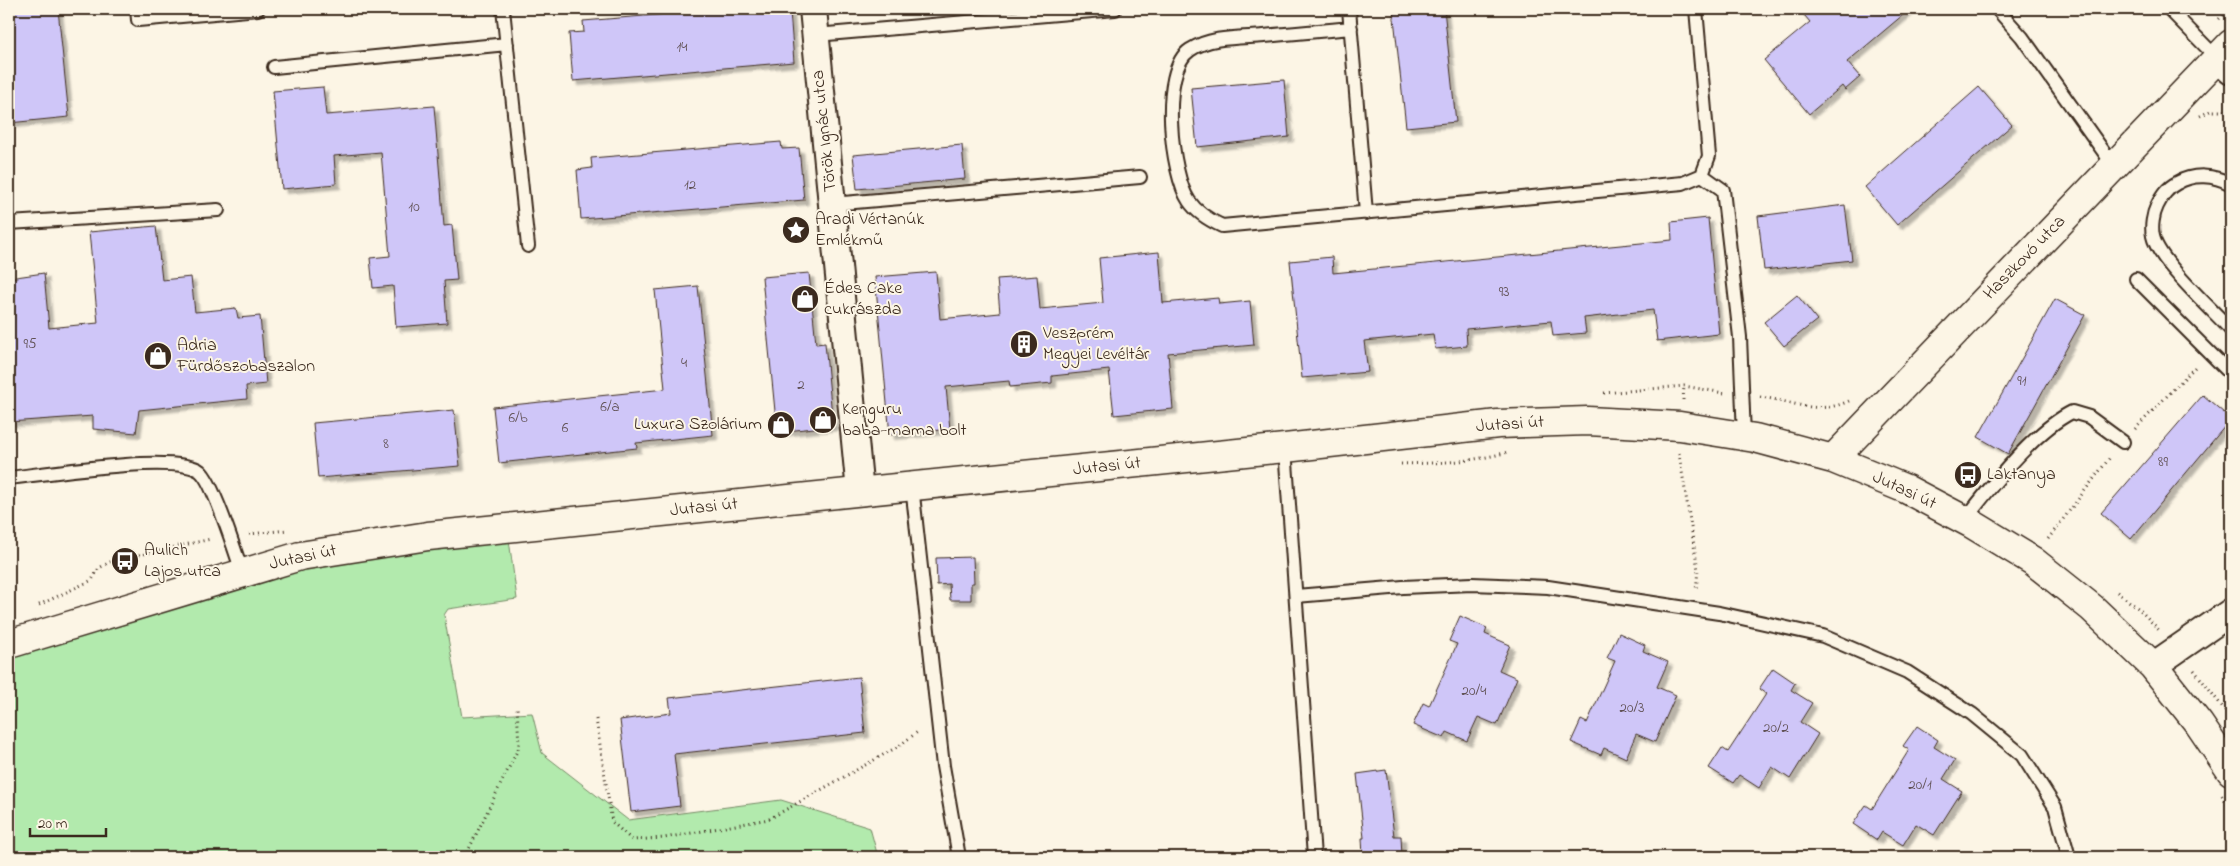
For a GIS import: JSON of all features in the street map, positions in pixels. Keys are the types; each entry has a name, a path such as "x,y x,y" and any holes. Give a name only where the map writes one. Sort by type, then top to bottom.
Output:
{"street":[{"name":"Török Ignác utca","path":"813,9 860,492"},
{"name":"Haszkovó utca","path":"1833,459 2220,53"},
{"name":"Jutasi út","path":"9,644 300,556 428,536 1285,448 1498,424 1588,421 1680,426 1744,436 1833,459 1906,489 1965,520 2033,561 2092,608 2153,666 2199,724 2226,782"},
{"path":"2153,666 2231,612"}],"lane":[{"path":"137,9 138,20 258,9"},
{"path":"503,9 528,246"},
{"path":"816,35 1115,9"},
{"path":"1349,9 1366,213"},
{"path":"1351,28 1211,40 1188,50 1177,68 1169,103 1176,171 1189,201 1206,219 1222,226 1683,182 1702,175 1709,156 1696,9"},
{"path":"1997,9 2022,37 2114,166"},
{"path":"2169,9 2220,53"},
{"path":"274,67 507,44"},
{"path":"1702,175 1723,190 1740,337 1744,436"},
{"path":"832,204 1140,176"},
{"path":"2231,184 2218,177 2204,176 2186,178 2173,185 2162,195 2154,213 2153,235 2158,248 2168,262 2231,330"},
{"path":"9,223 218,210"},
{"path":"2136,279 2231,374"},
{"path":"1965,520 1992,486 2026,450 2058,419 2072,412 2089,417 2123,442"},
{"path":"1285,448 1314,857"},
{"path":"9,478 154,462 181,464 201,471 214,493 242,572"},
{"path":"912,486 943,766 959,857"},
{"path":"1296,596 1403,587 1472,584 1548,587 1693,608 1823,636 1907,672 1972,714 2022,755 2055,807 2069,857"}],"path":[{"path":"2220,53 2230,9"},
{"path":"1684,386 1678,448 1698,570 1693,608"},
{"path":"1603,393 1684,386 1819,409 1839,406 1852,400"},
{"path":"1396,464 1455,462 1485,458 1514,450"},
{"path":"34,607 92,580 99,568 112,561 229,535 289,530"},
{"path":"464,857 519,747 517,705"},
{"path":"596,719 612,822 632,840 664,838 769,819 899,746 937,717"},
{"path":"2226,782 2231,810"}],"green space":[{"path":"507,525 517,599 448,609 444,615 462,717 532,713 542,753 628,820 781,800 870,828 878,857 9,857 9,640 97,613"}],"building":[{"path":"9,9 58,9 69,117 9,123"},
{"path":"729,9 772,9 772,13 790,11 794,62 573,81 569,33 584,32 583,21"},
{"path":"1393,9 1444,9 1456,122 1406,127"},
{"path":"1799,9 1910,9 1847,62 1860,77 1845,90 1842,86 1809,114 1764,60 1810,22"},
{"path":"1284,80 1289,137 1197,147 1191,88"},
{"path":"323,87 326,115 434,106 444,226 452,225 457,280 444,281 447,323 396,327 393,286 373,288 370,258 390,256 381,152 334,156 336,184 282,189 273,91"},
{"path":"1979,87 2012,125 1897,225 1865,187"},
{"path":"781,142 782,149 799,148 804,200 581,219 577,170 592,168 591,158"},
{"path":"962,145 965,179 857,189 853,155"},
{"path":"1845,205 1852,260 1764,270 1758,216"},
{"path":"1708,218 1719,334 1657,341 1653,310 1584,318 1586,333 1553,336 1551,321 1466,329 1467,346 1435,349 1433,334 1364,341 1368,372 1302,378 1290,261 1332,257 1333,273 1672,240 1671,222"},
{"name":"Adria Fürdőszobaszalon","path":"156,226 162,280 191,277 195,312 236,308 238,318 260,316 266,384 246,386 247,399 139,410 136,433 93,429 93,416 9,422 9,278 44,273 49,328 98,323 89,232"},
{"name":"Veszprém Megyei Levéltár","path":"1159,252 1163,303 1218,298 1219,304 1250,301 1254,345 1168,353 1173,409 1114,415 1109,370 1052,376 1052,383 1010,387 1009,381 946,387 950,429 890,435 875,277 936,272 940,319 1000,313 997,279 1037,276 1040,309 1103,303 1099,258"},
{"path":"809,273 816,344 825,343 833,426 777,432 762,277"},
{"path":"698,286 713,435 636,443 637,448 499,463 493,407 665,389 655,290"},
{"path":"1797,295 1817,320 1784,346 1764,322"},
{"path":"2055,299 2085,315 2008,454 1978,437"},
{"path":"2203,395 2231,419 2131,539 2101,513"},
{"path":"454,410 460,466 318,478 313,423"},
{"path":"973,557 974,583 971,583 971,600 950,600 949,584 937,585 936,558"},
{"path":"1460,616 1487,628 1485,634 1510,645 1499,670 1517,678 1497,725 1478,717 1467,741 1447,732 1444,738 1413,725 1423,703 1429,706 1457,644 1449,641"},
{"path":"1619,633 1645,645 1643,651 1668,662 1657,687 1676,695 1655,742 1636,734 1626,758 1604,748 1601,755 1571,742 1581,720 1587,723 1615,661 1607,658"},
{"path":"1773,668 1795,683 1791,690 1812,703 1800,722 1818,734 1790,779 1772,767 1759,788 1739,775 1733,783 1709,768 1722,748 1728,752 1766,694 1759,689"},
{"path":"859,677 865,733 674,754 680,806 631,812 620,720 671,713 669,698"},
{"path":"1917,726 1938,740 1934,747 1955,760 1943,779 1962,791 1934,835 1916,824 1903,845 1882,832 1877,840 1853,824 1866,805 1872,809 1909,750 1903,746"},
{"path":"1386,770 1394,836 1401,836 1402,857 1363,857 1362,838 1364,838 1357,774"}],"place":[{"name":"Aradi Vértanúk Emlékmű","path":"796,230"},
{"name":"Édes Cake cukrászda","path":"805,299"},
{"name":"Veszprém Megyei Levéltár","path":"1024,344"},
{"name":"Adria Fürdőszobaszalon","path":"158,356"},
{"name":"Kenguru baba-mama bolt","path":"823,420"},
{"name":"Luxura Szolárium","path":"781,425"},
{"name":"Laktanya","path":"1968,475"},
{"name":"Aulich Lajos utca","path":"125,561"}]}
